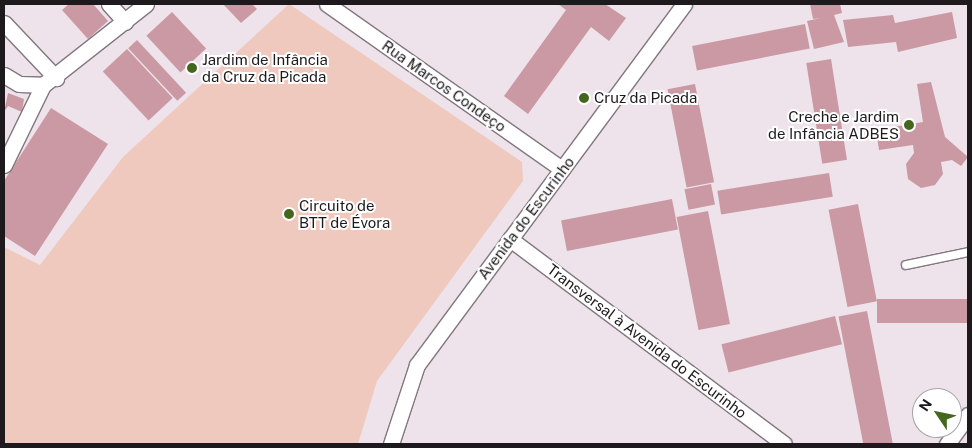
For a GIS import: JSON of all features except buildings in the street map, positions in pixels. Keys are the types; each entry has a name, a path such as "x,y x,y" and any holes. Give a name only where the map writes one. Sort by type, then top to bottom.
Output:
{"street":[{"path":"108,4 125,22"},
{"path":"4,75 19,84 43,85 56,78 146,4"},
{"name":"Rua Marcos Condeço","path":"327,4 562,169"},
{"name":"Avenida do Escurinho","path":"391,444 417,365 684,4"},
{"path":"4,22 56,78"},
{"path":"4,165 43,85"},
{"name":"Transversal à Avenida do Escurinho","path":"510,239 784,444"},
{"path":"947,444 968,415"}],"lane":[{"path":"906,265 968,252"}],"shaded area":[{"name":"Circuito de BTT de Évora","path":"289,4 522,162 523,181 377,381 358,444 4,444 4,247 40,265 123,157"}],"place":[{"name":"Jardim de Infância da Cruz da Picada","path":"192,68"},
{"name":"Cruz da Picada","path":"584,98"},
{"name":"Creche e Jardim de Infância ADBES","path":"909,125"},
{"name":"Circuito de BTT de Évora","path":"289,214"}]}
